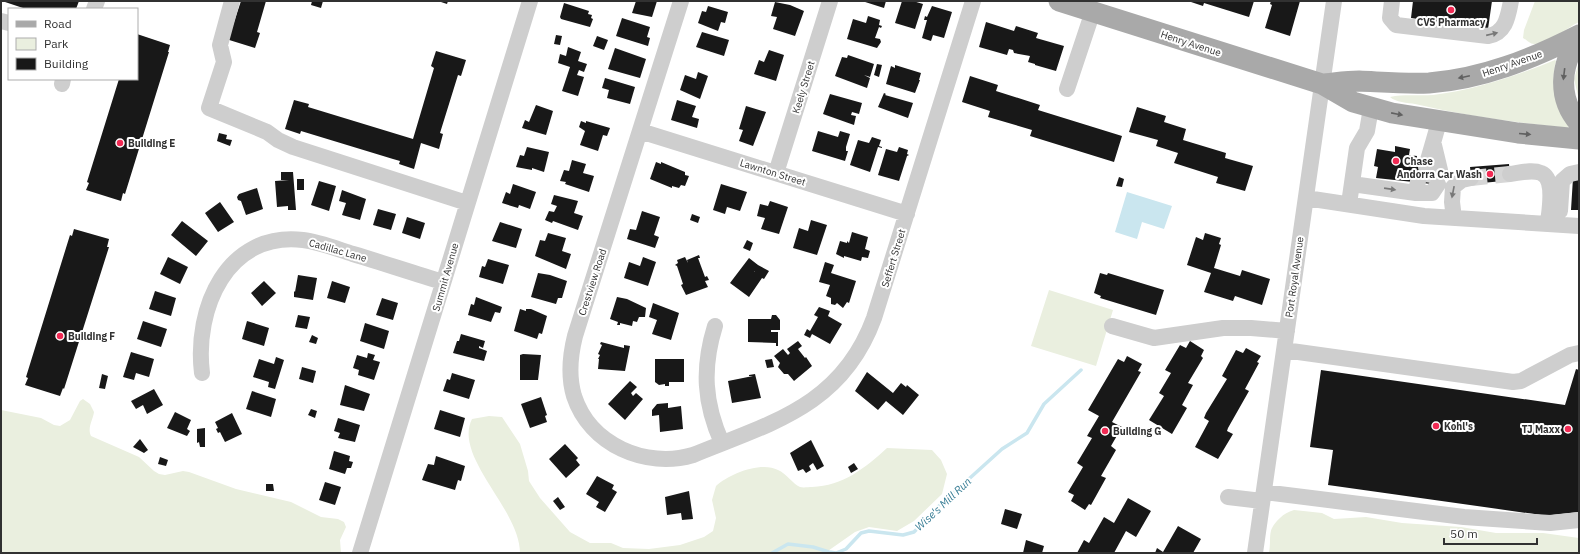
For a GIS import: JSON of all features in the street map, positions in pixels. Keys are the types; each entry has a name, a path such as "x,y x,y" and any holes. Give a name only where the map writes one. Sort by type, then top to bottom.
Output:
{"main road":[{"name":"Henry Avenue","path":"1059,1 1322,84 1352,102 1371,108 1439,122 1518,133 1579,139"},
{"name":"Henry Avenue","path":"1322,84 1357,81 1402,84 1455,79 1500,69 1533,57 1579,35"},
{"path":"1579,39 1567,59 1563,80 1567,102 1573,115 1579,122"}],"street":[{"path":"232,1 220,45 224,62 210,108 267,132 285,144 467,203"},
{"name":"Summit Avenue","path":"360,553 530,1"},
{"name":"Crestview Road","path":"681,1 572,348 570,373 575,397 581,411 596,432 618,447 641,457 658,460 676,459 693,455 722,443"},
{"name":"Keely Street","path":"776,173 830,1"},
{"name":"Seffert Street","path":"722,443 797,411 821,395 848,366 861,348 871,326 973,1"},
{"name":"Port Royal Avenue","path":"1255,553 1334,1"},
{"path":"1392,1 1390,18 1396,25 1488,36 1500,31 1504,26 1511,1"},
{"path":"1067,89 1093,12"},
{"path":"1349,204 1357,148 1367,131 1371,108"},
{"path":"1352,184 1427,180 1439,122"},
{"name":"Lawnton Street","path":"640,130 907,214"},
{"path":"1510,174 1535,172 1545,175 1548,180 1551,193 1553,224"},
{"path":"1553,224 1562,181 1570,174 1579,172"},
{"path":"1454,218 1452,202 1453,187 1462,180 1471,178"},
{"path":"1306,198 1424,216 1579,226"},
{"name":"Cadillac Lane","path":"202,373 201,335 213,292 232,265 250,251 260,246 282,240 312,241 443,282"},
{"path":"715,326 709,351 706,386 709,410 722,443"},
{"path":"1112,326 1154,338 1223,328 1251,328 1287,332"},
{"path":"1284,350 1513,382 1521,382 1570,355 1579,353"},
{"path":"1228,497 1263,496 1464,517 1550,523 1579,520"}],"green space":[{"path":"1535,1 1579,1 1579,22 1546,42 1540,44 1531,43 1523,38 1524,30"},
{"path":"1555,60 1554,87 1569,128 1472,116 1402,102 1390,97 1433,95 1464,90 1510,77"},
{"path":"1579,62 1579,100 1574,79"},
{"path":"1049,290 1113,310 1096,366 1031,346"},
{"path":"83,399 90,404 94,412 90,427 91,436 139,457 159,474 165,475 183,471 189,472 236,489 291,502 321,517 338,519 344,522 346,527 340,540 341,553 1,553 1,410 41,418 54,425 60,426 70,420 80,401"},
{"path":"489,416 502,417 520,444 528,471 529,481 540,498 570,532 590,543 611,543 623,548 649,549 680,545 704,537 713,531 716,518 712,500 716,486 737,473 754,468 763,467 778,470 800,487 823,486 853,475 887,448 932,450 941,460 947,474 942,494 914,521 897,531 869,527 855,532 825,553 520,553 517,536 510,519 471,450 469,434 472,419"},
{"path":"1294,510 1322,513 1334,519 1366,517 1402,523 1461,527 1496,533 1543,533 1579,538 1579,553 1269,553 1271,530 1283,515"}],"water":[{"path":"1127,192 1172,206 1164,229 1142,222 1137,239 1115,232"}],"building":[{"path":"2,1 79,1 76,8 23,8"},
{"path":"241,1 266,1 257,32 260,33 255,48 226,39 233,25"},
{"path":"312,1 323,1 321,8 311,5"},
{"path":"438,1 448,1 447,4"},
{"path":"636,1 657,1 652,17 632,13"},
{"path":"862,1 886,1 884,8"},
{"path":"902,1 913,1 923,4 915,29 895,23"},
{"path":"1188,1 1254,1 1249,17 1204,3 1203,6"},
{"path":"1271,1 1300,1 1290,36 1265,28 1272,5 1270,4"},
{"name":"CVS Pharmacy","path":"1413,1 1492,1 1488,29 1411,18"},
{"path":"775,2 790,5 804,11 795,36 773,29 777,17 771,16"},
{"path":"564,3 589,11 588,14 592,15 591,18 593,19 590,27 561,19 560,17"},
{"path":"708,6 728,12 725,23 721,22 718,31 698,23 702,11 706,12"},
{"path":"932,6 952,12 944,38 933,35 931,41 922,38 927,20 924,20 925,16 927,17"},
{"path":"868,16 880,20 879,25 882,26 881,28 879,27 875,38 880,39 881,42 877,48 847,39 853,19 866,23"},
{"path":"622,18 650,27 647,37 650,38 648,46 616,36"},
{"path":"986,22 1014,31 1016,26 1038,33 1036,38 1064,46 1056,71 1028,62 1030,56 1014,53 1013,50 1009,49 1007,55 979,47"},
{"path":"702,32 729,40 724,56 696,47"},
{"name":"Building E","path":"138,34 170,45 125,194 123,193 121,201 86,190 89,183 87,182 119,80 138,80"},
{"path":"556,35 562,36 560,45 554,44"},
{"path":"597,36 608,40 604,50 593,46"},
{"path":"568,47 581,52 578,61 587,64 584,72 579,70 577,75 584,77 578,96 562,91 570,67 558,63 560,54 566,56"},
{"path":"615,48 646,59 640,78 608,69"},
{"path":"769,50 784,55 776,81 754,74 759,60 764,62"},
{"path":"436,51 466,60 461,76 458,75 440,133 443,134 439,149 421,143 414,169 399,164 400,161 301,131 300,134 285,129 294,100 309,104 308,107 413,139 434,68 431,66"},
{"path":"848,55 874,64 870,77 864,75 870,78 867,88 835,76 842,57 847,58"},
{"path":"877,64 882,65 879,77 874,75"},
{"path":"895,65 921,73 915,93 886,84 891,66 895,68"},
{"path":"698,72 708,76 700,99 680,90 685,75 696,79"},
{"path":"970,76 998,85 996,91 1040,105 1038,110 1122,136 1114,162 1030,136 1032,130 988,117 990,111 962,102"},
{"path":"605,78 635,87 630,104 607,98 609,90 602,88"},
{"path":"884,93 886,94 885,95 913,103 908,118 878,107"},
{"path":"830,94 862,103 859,114 852,112 851,115 856,116 854,125 823,114"},
{"path":"677,100 696,106 692,117 699,119 697,128 671,120"},
{"path":"536,105 553,111 546,135 522,128 525,120 529,122"},
{"path":"746,106 766,112 753,146 739,141 743,130 739,129"},
{"path":"1137,107 1166,116 1164,122 1186,129 1183,140 1226,153 1225,158 1253,166 1245,191 1216,183 1218,177 1174,163 1178,153 1156,146 1158,140 1129,132"},
{"path":"581,121 610,128 607,136 603,135 598,151 580,145 585,131 579,127"},
{"path":"818,131 838,137 840,131 850,134 846,147 846,151 848,151 845,161 812,151"},
{"path":"219,133 227,135 226,139 232,140 230,146 217,141"},
{"path":"872,137 881,140 879,146 882,148 878,147 870,172 850,165 858,140 869,143"},
{"name":"Chase","path":"1395,146 1410,149 1409,155 1417,156 1416,166 1443,170 1441,185 1376,178 1378,167 1374,166 1377,149 1395,152"},
{"path":"527,147 549,152 544,172 532,168 532,170 516,167 520,155 524,156"},
{"path":"899,147 908,150 907,154 909,155 907,156 899,181 878,175 886,149 897,152"},
{"path":"572,160 586,164 583,173 594,176 589,192 560,181 564,170 569,171"},
{"path":"656,162 661,164 661,162 685,172 685,175 689,176 685,186 681,185 679,188 672,186 672,188 650,179"},
{"name":"Andorra Car Wash","path":"1509,164 1510,176 1523,179 1472,184 1470,167"},
{"path":"281,172 293,172 296,210 288,210 288,206 277,207 275,181 289,180 281,180"},
{"path":"1119,177 1124,179 1122,187 1116,186"},
{"path":"1573,178 1579,179 1579,210 1571,210"},
{"path":"297,179 304,179 304,190 297,190"},
{"path":"319,181 336,186 329,211 311,205"},
{"path":"513,184 536,192 530,209 519,205 518,208 502,203 506,192 510,194"},
{"path":"721,184 747,192 740,211 727,207 725,214 713,210"},
{"path":"257,188 263,209 246,215 241,201 238,200 237,197 239,194"},
{"path":"342,190 366,199 360,220 342,215 346,203 339,201"},
{"path":"554,195 578,201 574,213 583,216 578,230 553,221 552,223 545,220 549,211 554,212 557,206 551,204"},
{"path":"770,201 788,207 779,234 761,229 765,218 757,216 760,204 768,206"},
{"path":"220,202 234,222 218,232 205,213"},
{"path":"378,209 396,214 391,230 373,225"},
{"path":"642,211 660,217 654,235 659,237 655,248 627,239 630,229 636,230"},
{"path":"692,214 700,217 698,223 690,220"},
{"path":"407,217 425,223 420,239 402,233"},
{"path":"811,220 827,225 817,255 793,248 799,228 808,231"},
{"path":"182,221 208,241 196,256 171,235"},
{"path":"500,222 522,229 516,248 492,241"},
{"name":"Building F","path":"74,229 109,239 107,247 109,247 64,389 63,388 60,396 25,385 28,378 26,377 70,235 72,236"},
{"path":"852,232 868,237 865,249 870,251 868,258 862,257 861,261 844,256 844,258 836,254 840,241 847,243 847,241 849,243"},
{"path":"548,233 566,238 562,251 571,254 566,269 535,256 540,240 545,241"},
{"path":"1205,233 1221,238 1219,244 1221,245 1214,268 1240,276 1242,270 1270,279 1262,305 1235,296 1233,301 1204,292 1211,273 1187,265 1196,237 1203,240"},
{"path":"747,240 753,243 750,251 743,248"},
{"path":"699,255 700,258 698,258 705,277 707,276 709,280 705,281 708,287 686,295 681,285 683,284 677,266 675,265 678,263 677,260 685,257 688,263 687,260"},
{"path":"168,257 188,267 180,284 160,274"},
{"path":"643,257 656,262 648,286 624,278 629,262 640,266"},
{"path":"749,258 769,271 764,279 762,278 749,297 730,283"},
{"path":"488,259 509,265 503,284 479,277 482,266 485,267"},
{"path":"825,262 834,265 831,273 856,281 849,303 847,302 843,308 837,303 835,305 831,304 831,298 826,296 830,285 819,282"},
{"path":"538,273 550,275 567,281 562,298 558,298 556,304 531,297"},
{"path":"1100,273 1107,275 1108,273 1164,290 1156,315 1100,298 1101,296 1094,293"},
{"path":"298,275 317,278 313,300 294,297"},
{"path":"264,281 276,293 262,306 251,293"},
{"path":"332,281 350,287 345,303 327,298"},
{"path":"155,291 176,298 171,316 149,309"},
{"path":"476,297 502,307 500,313 495,312 491,322 468,315 471,304 474,305"},
{"path":"617,297 627,299 646,308 645,317 639,317 637,322 633,321 632,326 620,323 620,325 617,325 618,322 610,319"},
{"path":"382,298 398,303 393,320 376,315"},
{"path":"653,303 679,313 671,340 652,334 657,320 649,317"},
{"path":"819,307 830,311 828,316 842,324 830,344 812,334 810,338 804,335 807,329 810,331 818,317 814,315"},
{"path":"520,309 526,311 526,309 531,309 547,316 542,334 539,333 537,339 514,331"},
{"path":"298,315 310,317 307,329 295,327"},
{"path":"772,315 776,315 780,320 780,330 771,330 771,332 778,332 778,346 776,346 776,343 748,342 748,319 771,319"},
{"path":"143,321 167,329 161,347 137,339"},
{"path":"247,321 269,328 264,346 242,339"},
{"path":"365,323 389,331 384,349 360,341"},
{"path":"461,334 485,341 483,348 479,346 479,348 487,351 484,361 453,353"},
{"path":"312,335 318,338 316,344 309,342"},
{"path":"798,341 802,346 798,349 812,366 794,381 788,374 784,374 778,367 780,363 774,356 783,349 788,355 790,353 787,349"},
{"path":"1190,341 1204,350 1201,356 1203,358 1188,383 1193,385 1182,405 1187,408 1172,434 1149,420 1164,396 1159,393 1171,373 1165,370 1180,345 1186,348"},
{"path":"601,342 624,348 624,345 630,346 625,371 598,369 598,359 600,355 598,354 602,345 600,344"},
{"path":"1246,348 1261,356 1257,362 1259,363 1245,389 1249,391 1228,428 1227,431 1233,434 1218,459 1195,447 1209,421 1204,418 1206,413 1227,379 1222,376 1236,350 1243,353"},
{"path":"131,352 154,359 149,377 136,373 134,380 123,377"},
{"path":"368,353 375,355 373,360 380,362 374,380 358,375 359,370 353,368 357,355 367,358"},
{"path":"520,355 541,355 538,380 520,380"},
{"name":"Building G","path":"1127,356 1142,364 1138,371 1141,372 1112,422 1122,427 1111,446 1116,450 1101,476 1106,478 1091,505 1089,504 1085,510 1071,501 1074,495 1068,492 1083,467 1077,463 1092,438 1087,436 1099,416 1088,410 1118,359 1124,362"},
{"path":"276,357 284,360 275,389 268,387 269,382 253,377 259,359 274,364"},
{"path":"655,359 684,359 684,382 669,382 669,386 665,386 665,384 659,385 655,382"},
{"path":"772,359 774,367 767,368 765,360"},
{"path":"302,367 316,371 313,383 299,379"},
{"name":"Kohl's","path":"1576,369 1579,370 1579,512 1541,515 1328,485 1333,450 1310,447 1321,370 1565,405"},
{"path":"867,372 893,393 901,383 906,387 907,385 919,395 903,415 886,401 878,410 855,391"},
{"path":"452,373 475,380 469,399 443,391 447,379 450,380"},
{"path":"102,374 108,376 105,389 99,388"},
{"path":"755,374 761,398 732,403 728,381 753,376 749,375"},
{"path":"630,381 637,387 631,393 633,396 636,393 643,399 625,420 608,404"},
{"path":"345,385 370,394 364,411 340,405"},
{"path":"154,389 163,405 147,414 143,405 136,409 131,401"},
{"path":"252,391 276,399 271,417 246,409"},
{"path":"541,397 547,415 545,416 547,422 530,428 521,404"},
{"path":"668,403 668,408 681,406 683,429 660,432 659,415 652,416 652,410 657,404"},
{"path":"311,409 317,411 315,418 308,415"},
{"path":"440,410 465,418 460,437 434,429"},
{"path":"175,412 191,420 187,429 190,431 187,436 167,428"},
{"path":"232,413 242,434 225,442 220,432 218,433 216,429 218,428 215,422"},
{"path":"338,418 360,425 355,442 338,438 340,433 334,431"},
{"path":"205,428 205,447 200,447 199,442 197,443 197,429"},
{"path":"140,439 148,450 144,453 133,447"},
{"path":"811,440 824,466 817,470 813,463 809,466 811,470 806,473 803,469 798,471 790,453"},
{"path":"565,444 578,458 576,460 580,465 566,478 549,459"},
{"path":"334,451 350,456 349,461 353,462 351,468 347,468 345,474 329,469"},
{"path":"436,456 465,466 461,481 458,480 455,490 422,480 428,464 434,465"},
{"path":"160,457 168,460 166,466 158,464"},
{"path":"854,463 858,469 851,473 848,467"},
{"path":"597,476 614,485 612,489 617,492 605,512 596,507 599,502 586,494"},
{"path":"325,482 341,487 335,505 319,500"},
{"path":"266,484 273,484 274,491 266,491"},
{"path":"689,491 693,519 682,520 681,513 667,515 665,497"},
{"path":"558,497 565,507 560,510 553,501"},
{"path":"1128,498 1151,511 1136,537 1126,531 1114,553 1077,553 1084,540 1089,543 1104,517 1114,523"},
{"path":"1005,509 1022,514 1017,529 1001,524"},
{"path":"1178,526 1201,539 1193,553 1155,553 1157,548 1163,552"},
{"path":"1026,540 1044,546 1042,553 1023,553"}],"waterway":[{"name":"Wise's Mill Run","path":"772,553 788,544 813,547 836,553 846,549 861,533 869,531 903,535 914,532 939,506 1002,449 1027,433 1044,404 1081,370"}],"tunnel":[{"path":"1431,183 1433,169"},
{"path":"1471,178 1510,174"}],"place":[{"name":"CVS Pharmacy","path":"1451,10"},
{"name":"Building E","path":"120,143"},
{"name":"Chase","path":"1396,161"},
{"name":"Andorra Car Wash","path":"1490,174"},
{"name":"Building F","path":"60,336"},
{"name":"Kohl's","path":"1436,426"},
{"name":"TJ Maxx","path":"1568,429"},
{"name":"Building G","path":"1105,431"}]}
